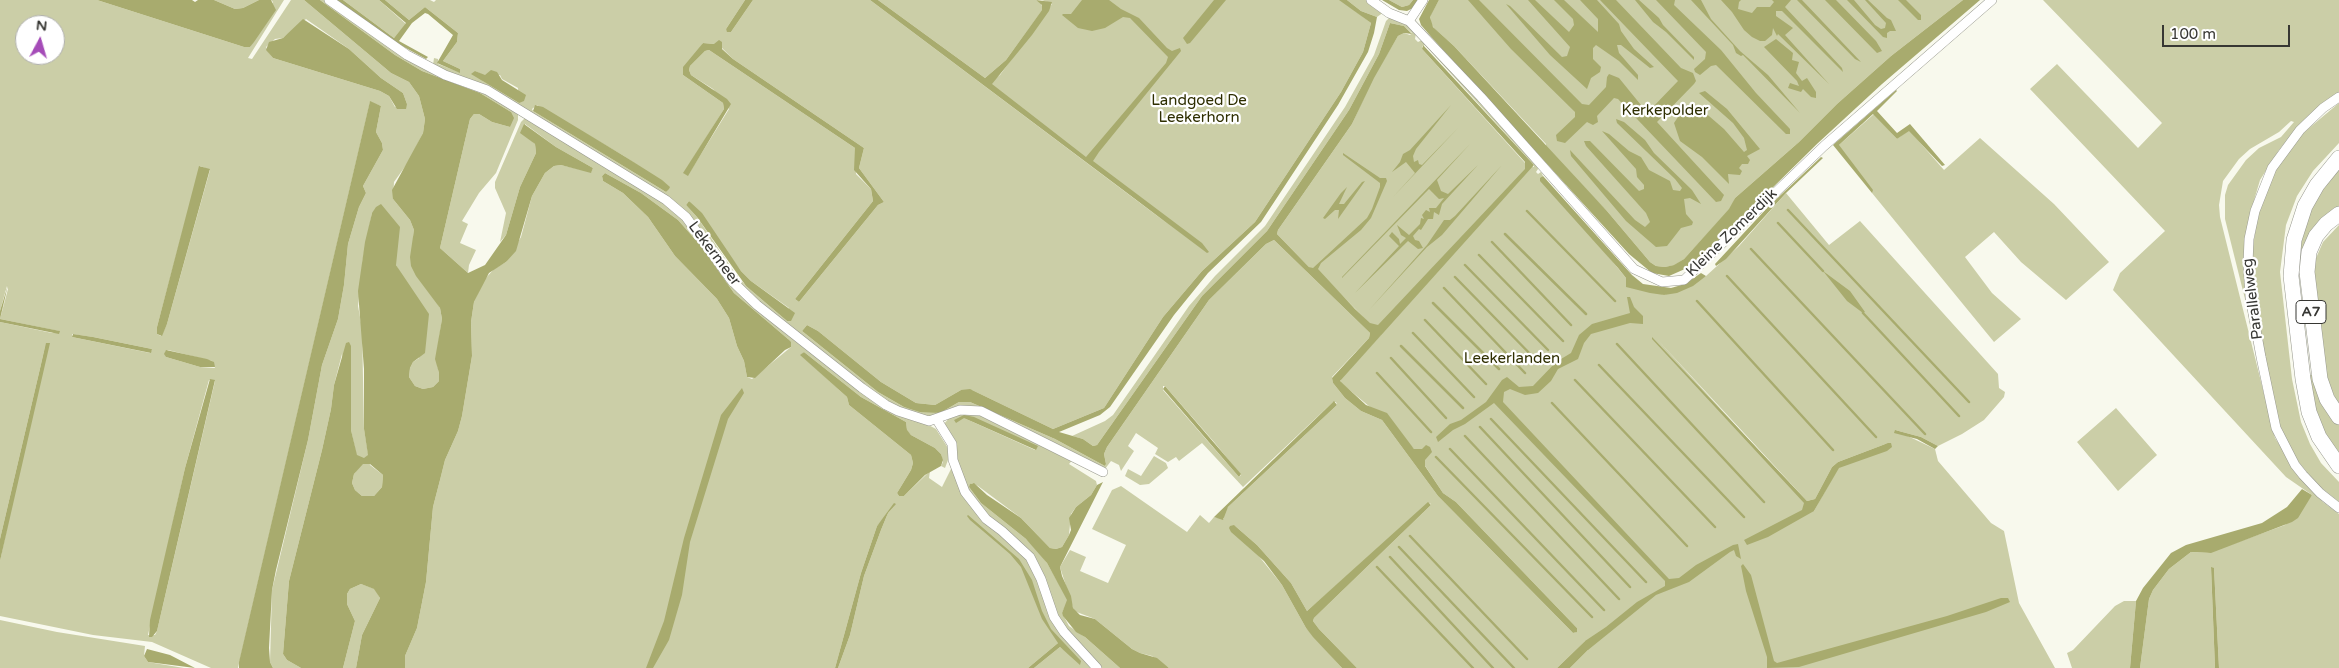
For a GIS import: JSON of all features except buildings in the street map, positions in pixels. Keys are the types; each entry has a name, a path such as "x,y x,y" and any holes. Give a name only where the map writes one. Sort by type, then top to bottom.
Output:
{"highway":[{"name":"A7","path":"2339,158 2317,185 2301,217 2292,252 2291,276 2303,379 2309,412 2319,437 2339,466"},
{"name":"A7","path":"2339,214 2326,224 2314,240 2308,257 2307,277 2320,379 2327,398 2339,417"}],"street":[{"name":"Lekermeer","path":"329,0 407,55 436,71 487,90 666,200 686,217 732,280 756,305 873,396 898,411 913,417 937,420"},
{"name":"Kleine Zomerdijk","path":"1371,0 1389,13 1409,21 1482,97 1634,270 1662,282 1684,280 1690,275 1824,146 1992,0"},
{"path":"1409,21 1423,0"},
{"name":"Parallelweg","path":"2339,97 2323,108 2300,130 2272,168 2255,211 2249,239 2248,264 2255,323 2276,428 2303,475 2320,493 2339,508"},
{"path":"1097,668 1064,632 1054,617 1038,572 1030,557 986,519 965,492 953,460 952,444 937,420 960,410 981,411 1103,472"}],"green space":[{"path":"0,0 97,0 244,47 250,47 273,2 271,0 284,0 248,58 252,59 291,0 304,0 391,73 409,82 419,96 425,119 423,133 409,161 394,182 393,199 410,220 414,230 413,240 440,308 442,319 436,359 439,381 433,387 423,389 415,386 409,377 413,362 419,358 401,274 396,265 396,257 372,213 363,258 358,306 362,328 364,429 370,465 383,475 382,487 374,496 362,496 355,490 352,483 354,474 359,467 351,430 351,410 342,354 334,385 322,450 289,581 283,654 287,660 301,668 273,668 270,662 272,590 308,440 322,365 338,319 348,244 359,207 366,193 363,186 383,150 382,143 376,132 381,106 370,102 238,668 211,668 152,642 93,635 0,616 0,561 46,343 0,539 0,322 52,333 59,331 0,319 8,289 7,286 0,311","holes":["306,19 349,49 381,78 403,93 407,104 395,107 389,96 380,91 273,58 266,47 275,39 283,38","200,166 210,170 167,324 161,336 157,334 157,327","72,334 93,337 152,349 150,353 72,337","168,350 212,361 215,368 200,367 166,357 165,352","209,380 215,381 157,631 155,635 148,635 185,468"]},
{"path":"214,0 259,0 243,8 235,9"},
{"path":"320,0 325,0 392,48 477,89 518,113 518,120 496,173 479,193 462,221 468,224 460,243 476,250 469,265 468,273 440,248 470,119 474,114 479,114 492,122 510,127 511,112 480,93 422,71 395,55"},
{"path":"343,0 379,0 406,24 394,38"},
{"path":"385,0 430,0 434,2 436,0 745,0 726,29 728,32 731,32 753,0 870,0 1168,224 991,87 993,80 1000,75 1052,4 1042,0 1341,0 1371,23 1363,52 1341,92 1255,222 1202,271 1163,317 1104,408 1053,429 972,390 961,390 935,405 916,403 881,382 818,331 807,325 802,331 878,392 904,407 940,413 959,402 970,402 1055,439 1105,466 1104,454 1107,447 1209,300 1266,244 1274,240 1370,333 1369,338 1332,377 1333,383 1345,398 1361,411 1382,420 1438,496 1573,633 1576,632 1577,628 1456,502 1443,493 1414,449 1370,407 1340,382 1341,378 1381,335 1321,274 1309,267 1277,234 1352,124 1373,78 1398,36 1404,33 1410,35 1412,33 1404,26 1390,23 1379,54 1349,110 1267,231 1202,296 1097,445 1093,446 1083,439 1072,436 1105,421 1113,415 1189,306 1215,276 1265,226 1345,107 1374,55 1386,21 1389,18 1404,21 1416,33 1415,39 1418,42 1422,40 1536,161 1538,169 1536,172 1538,174 1541,172 1542,176 1626,278 1664,295 1706,276 1739,246 1786,193 1829,245 1860,221 1998,374 1999,388 2005,392 2004,397 1984,420 1962,434 1938,446 1921,437 1895,430 1935,449 1938,461 1991,523 2004,531 2019,603 2055,668 1570,668 1588,650 1585,641 1557,668 1357,668 1319,629 1313,621 1314,618 1431,505 1430,503 1307,611 1291,583 1257,545 1234,525 1282,585 1306,628 1342,668 1169,668 1152,656 1132,649 1095,619 1074,611 1060,567 1070,550 1086,557 1080,571 1108,583 1126,545 1092,529 1112,490 1121,486 1187,532 1200,515 1209,523 1214,517 1224,519 1224,513 1228,507 1337,405 1336,402 1333,402 1243,487 1202,443 1179,461 1176,457 1168,462 1155,454 1158,448 1136,433 1128,446 1134,451 1121,471 1119,465 1111,461 1105,469 983,411 931,418 890,404 758,301 738,281 680,206 579,146 433,65 434,58 438,59 438,64 459,72 460,69 443,61 457,42 458,33 425,7 409,20","holes":["703,43 714,44 722,48 733,59 864,148 859,168 884,202 878,205 799,302 795,299 873,201 871,189 856,174 855,148 709,50 705,51 690,66 689,70 691,75 713,89 729,109 688,175 684,173 724,109 723,103 683,75","1425,45 1534,167 1526,164 1422,49 1422,46","475,71 485,76 500,75 502,79 518,88 519,103 483,81","537,105 624,156 669,187 666,192 532,109","689,201 741,271 751,281 789,308 787,321 746,286 697,217 686,205","1655,337 1807,501 1815,499 1832,467 1838,462 1888,443 1838,468 1814,511","1163,386 1214,442 1241,475 1239,477 1163,390"]},
{"path":"878,0 1036,0 1041,3 1043,9 1006,60 985,78"},
{"path":"1347,0 1366,0 1384,12 1377,17 1361,11"},
{"path":"1389,0 1413,0 1409,5 1402,7"},
{"name":"Kerkepolder","path":"1439,0 1963,0 1891,56 1837,104 1799,142 1735,198 1730,209 1684,259 1675,265 1665,267 1656,266 1650,262 1607,211 1546,148 1546,144 1454,46 1435,29 1431,24 1430,16"},
{"path":"2043,0 2339,0 2339,93 2300,124 2279,150 2260,180 2245,245 2246,303 2225,219 2225,195 2228,185 2246,160 2259,148 2281,137 2294,122 2291,121 2279,132 2250,149 2239,159 2223,181 2219,205 2220,217 2275,438 2304,482 2323,502 2339,514 2339,668 2219,668 2214,568 2211,568 2215,668 2140,668 2149,599 2153,590 2169,569 2191,552 2208,553 2285,525 2312,495 2286,477 2113,290 2120,273 2165,231 2030,89 2057,64 2138,148 2162,123"},
{"path":"2339,103 2339,143 2313,171 2297,196 2286,225 2280,272 2292,379 2301,422 2310,444 2321,463 2339,482 2339,502 2318,485 2300,464 2280,427 2274,406 2255,307 2252,283 2252,253 2258,213 2277,166 2302,134"},
{"path":"1874,114 1897,139 1909,130 1944,170 1980,138 2054,204 2109,262 2066,300 2021,262 1994,232 1965,257 1992,293 2021,319 1994,342 1872,193 1872,190 1839,148 1839,145"},
{"path":"525,118 643,188 686,221 723,273 858,388 936,429 948,448 948,460 945,468 941,466 943,462 941,454 935,448 911,435 907,431 906,422 861,397 804,352 801,355 847,397 849,405 911,455 913,463 911,470 897,493 899,496 904,496 930,471 929,478 942,487 952,467 957,479 1030,562 1046,603 1094,668 1034,668 1060,647 1081,663 1058,643 1028,668 838,668 850,635 864,576 888,514 877,526 861,573 835,668 405,668 405,656 417,628 426,582 433,507 445,460 458,431 462,416 472,356 471,322 474,302 485,279 494,269 506,262 521,237 532,196 545,173 554,166 561,165 591,172 593,168 556,147 525,124 525,135 535,144 536,153 520,187 506,235 500,242 506,213 495,188 495,182 521,122","holes":["605,173 641,193 678,220 701,246 734,293 788,339 791,347 752,379 747,377 744,361 737,346 729,318 717,299 675,256 648,217 623,193 603,181 602,176"]},
{"path":"2339,167 2339,208 2303,249 2300,249 2314,202"},
{"path":"2339,225 2339,406 2325,376 2313,265 2323,242"},
{"path":"2309,375 2312,375 2339,425 2339,456 2328,441 2314,404"},
{"path":"2116,408 2157,455 2118,491 2077,442"},
{"path":"973,412 1074,458 1069,464 1096,481 1097,485 1091,495 1076,507 1071,514 1069,535 1062,547 1056,549 1050,548 1021,518 978,486 972,483 969,487 981,503 1036,547 1068,600 1062,613 1069,626 1085,637 1120,668 1101,668 1058,618 1041,572 970,496 957,462 955,440 944,424 950,417","holes":["964,418 1037,447 1035,450"]},
{"path":"1154,456 1166,463 1168,468 1149,484 1140,485 1125,476 1128,469 1141,476"},
{"path":"361,584 375,589 380,598 362,635 356,668 343,668 355,621 347,604 347,594 350,589"},
{"path":"2124,601 2136,601 2130,668 2072,668 2067,653 2073,650 2115,606"},
{"path":"0,620 57,632 145,646 144,656 148,662 184,668 0,668"}],"shaded area":[{"path":"97,0 192,0 195,2 198,0 214,0 235,9 243,8 259,0 271,0 276,10 250,47 244,47"},
{"path":"304,0 320,0 395,55 422,71 480,93 511,112 514,118 510,127 492,122 479,114 474,114 470,119 440,248 468,273 485,265 506,235 520,187 536,153 535,144 520,133 524,124 556,147 593,168 591,173 561,165 554,166 545,173 532,196 516,251 506,262 489,273 474,302 471,322 472,356 462,416 458,431 445,460 433,507 426,582 417,628 405,656 405,668 356,668 362,635 380,598 374,589 361,584 350,589 347,594 347,604 355,621 343,668 301,668 287,660 283,654 289,581 322,450 334,385 346,343 349,342 351,346 351,430 357,455 364,458 368,455 364,429 364,369 358,291 365,242 372,213 381,204 400,227 396,265 429,314 425,353 413,362 409,377 415,386 423,389 433,387 439,381 435,359 442,319 440,308 416,276 411,266 410,257 414,230 410,220 393,199 392,190 423,133 425,119 419,96 409,82 391,73","holes":["363,464 370,464 383,475 382,487 374,496 362,496 355,490 352,483 354,474"]},
{"path":"337,0 343,0 394,38 406,23 379,0 385,0 409,20 425,7 458,33 457,42 443,61 460,69 460,73 437,63 453,35 428,14 425,13 412,23 399,41 428,57 426,59 391,40"},
{"path":"745,0 753,0 731,32 727,32 726,29"},
{"path":"870,0 878,0 985,78 1006,60 1042,10 1042,5 1036,0 1052,2 1049,11 1032,35 992,84 1086,157 1166,63 1168,57 1130,18 1123,17 1105,28 1092,31 1078,28 1062,15 1071,14 1082,0 1109,0 1121,9 1139,18 1167,48 1172,51 1180,48 1181,51 1093,161 1202,243 1209,252 1207,253"},
{"path":"1214,0 1226,0 1190,43 1187,44 1183,38"},
{"path":"1339,0 1347,0 1361,11 1377,17 1368,52 1338,105 1261,222 1208,273 1174,315 1110,407 1100,415 1059,432 1083,439 1093,446 1097,445 1202,296 1267,231 1349,110 1379,54 1390,23 1404,26 1412,34 1404,33 1398,36 1374,78 1352,124 1277,234 1309,267 1313,268 1367,218 1380,187 1380,183 1343,155 1343,153 1380,178 1386,178 1387,181 1371,218 1361,230 1321,263 1318,269 1370,323 1378,325 1525,169 1525,162 1422,49 1423,45 1534,165 1340,381 1366,405 1387,413 1414,449 1422,449 1426,445 1430,447 1432,452 1425,460 1425,466 1443,493 1456,502 1577,628 1577,632 1573,633 1438,496 1382,420 1361,411 1345,398 1333,383 1332,378 1369,338 1370,333 1274,240 1266,244 1209,300 1107,447 1104,454 1105,466 1055,439 970,402 959,402 940,413 920,412 904,407 878,392 802,331 807,325 818,331 881,382 916,403 935,405 961,390 970,389 1053,429 1104,408 1163,317 1202,271 1255,222 1341,92 1363,52 1371,23"},
{"path":"1382,0 1389,0 1402,7 1409,5 1413,0 1419,0 1413,8 1407,11 1399,10"},
{"path":"1429,0 1439,0 1430,17 1433,27 1454,46 1607,211 1650,262 1656,266 1665,267 1674,265 1684,259 1729,209 1735,198 1799,142 1837,104 1891,56 1963,0 1980,0 1882,84 1818,143 1694,265 1669,276 1652,273 1629,254 1434,40 1421,25 1419,19"},
{"path":"1468,0 1479,0 1582,104 1589,105 1606,87 1609,74 1619,78 1645,110 1650,110 1678,81 1600,0 1616,0 1681,68 1693,73 1696,81 1694,84 1657,122 1724,195 1721,201 1716,202 1618,99 1614,98 1597,116 1598,122 1593,125 1587,122 1565,143 1557,141 1556,135 1575,117 1575,112 1511,49"},
{"path":"1528,0 1535,0 1569,32 1574,25 1573,19 1554,0 1564,0 1598,32 1598,19 1580,0 1597,0 1619,24 1621,31 1634,49 1654,67 1650,68 1621,45 1617,45 1619,53 1638,75 1638,80 1619,61 1596,45 1593,48 1593,59 1601,67 1600,72 1591,78 1587,89 1550,55 1506,4 1562,57 1567,56 1570,47"},
{"path":"1635,0 1639,0 1659,18 1663,25 1694,57 1694,60 1666,32 1653,22"},
{"path":"1656,0 1675,0 1674,5 1721,50 1756,93 1790,129 1790,134 1786,134 1716,65 1711,66 1700,75 1695,72 1694,69 1705,59 1706,52"},
{"path":"1691,0 1701,0 1711,19 1740,51 1768,75 1800,113 1743,55 1741,56 1736,53 1733,45"},
{"path":"1721,0 1741,0 1738,9 1752,13 1757,7 1770,7 1774,2 1772,0 1791,0 1785,7 1842,68 1843,72 1782,11 1776,11 1776,16 1793,28 1785,35 1829,84 1778,34 1777,36 1773,28 1772,35 1765,41 1752,37 1744,30"},
{"path":"1797,0 1802,0 1861,62 1855,59"},
{"path":"1825,0 1836,0 1876,41 1882,51 1877,53"},
{"path":"1847,0 1854,0 1875,25 1881,29 1885,28 1886,23 1865,0 1868,0 1891,20 1896,31 1887,33 1887,38 1883,37"},
{"path":"1898,0 1906,0 1921,15 1921,20 1918,20"},
{"path":"303,19 349,49 381,78 403,93 407,104 406,109 397,109 389,96 380,91 273,58 266,50 269,42 283,38"},
{"path":"1776,39 1793,53 1792,60 1799,62 1796,73 1802,81 1807,78 1816,92 1816,98 1811,97 1803,89 1801,92 1788,88 1790,83 1799,86 1797,81 1764,47"},
{"path":"719,40 722,42 722,49 733,59 864,148 859,168 884,202 878,205 799,302 795,299 873,201 871,189 854,170 855,148 709,50 705,51 690,66 691,75 727,99 731,104 688,176 683,173 724,109 723,103 683,75 683,67 703,43 714,44"},
{"path":"491,70 497,72 502,80 526,95 524,101 519,103 471,74 475,71 485,75"},
{"path":"1896,90 1877,111 1897,133 1910,124 1945,165 1942,166 1909,131 1897,139 1873,114 1839,145 1873,190 1872,193 1833,145"},
{"path":"1705,91 1727,109 1760,149 1747,156 1750,160 1748,164 1742,164 1739,168 1742,171 1740,175 1728,174 1729,184 1702,157 1680,141 1674,123 1686,105 1695,104 1724,129 1744,152 1747,150 1744,138 1733,123 1699,93"},
{"path":"370,101 381,106 376,132 382,143 383,150 363,186 366,193 359,207 348,244 338,319 322,365 308,440 276,570 272,590 269,648 270,662 273,668 239,668 239,662"},
{"path":"535,105 543,107 624,156 662,180 670,187 669,189 666,192 533,111"},
{"path":"1451,105 1416,149 1413,156 1414,162 1418,160 1419,164 1422,165 1458,128 1393,197 1415,173 1406,162 1392,172 1400,162 1403,154 1410,150"},
{"path":"1616,119 1624,122 1645,140 1654,153 1692,190 1701,204 1690,198 1684,199 1686,214 1693,222 1692,225 1681,228 1667,246 1656,247 1626,221 1571,156 1570,150 1635,220 1645,227 1650,222 1646,213 1586,146 1584,141 1590,141 1639,191 1644,189 1644,185 1637,177 1636,169 1602,131 1609,134 1629,151 1641,157 1649,170 1670,181 1673,190 1680,191 1682,188 1617,123"},
{"path":"1470,144 1437,180 1441,191 1448,194 1478,165 1442,204 1439,215 1434,212 1433,219 1428,219 1421,230 1419,229 1413,236 1423,248 1418,249 1408,241 1355,293 1399,246 1389,236 1392,232 1399,239 1400,244 1406,238 1401,235 1397,225 1409,235 1420,224 1421,218 1424,219 1422,215 1426,210 1430,212 1429,208 1436,208 1444,198 1439,199 1429,189 1342,277"},
{"path":"1821,157 1823,158 1786,193 1726,259 1716,266 1715,264 1767,208"},
{"path":"1502,165 1442,235 1427,247 1369,310 1427,245 1444,220 1450,220 1455,216"},
{"path":"199,166 210,169 162,336 157,334 157,327"},
{"path":"605,173 641,193 678,220 701,246 734,293 788,339 791,342 791,347 785,350 755,378 747,377 744,361 737,346 729,318 717,299 675,256 648,217 623,193 603,181 602,176"},
{"path":"1543,176 1632,275 1643,284 1671,288 1685,284 1701,273 1706,276 1693,286 1677,293 1664,295 1626,287 1626,278 1618,268 1540,181 1540,178"},
{"path":"1365,181 1338,219 1339,210 1335,210 1325,219 1323,218 1347,187 1339,204 1344,204 1362,182"},
{"path":"689,201 702,213 741,271 751,281 795,313 791,321 787,321 746,286 697,217 686,205"},
{"path":"1823,271 1850,291 1865,312 1863,313 1847,301"},
{"path":"8,285 0,319 0,311"},
{"path":"1627,297 1630,297 1634,307 1643,316 1643,324 1630,323 1591,334 1584,343 1578,359 1558,369 1551,381 1538,393 1525,395 1510,389 1504,392 1503,402 1669,579 1679,578 1696,565 1733,545 1738,544 1741,559 1736,556 1734,550 1689,582 1656,595 1588,650 1570,668 1557,668 1585,641 1637,602 1665,586 1665,581 1494,403 1438,442 1436,437 1450,424 1461,420 1486,402 1502,380 1507,377 1519,387 1533,386 1556,362 1571,353 1579,335 1592,324 1630,313"},
{"path":"0,319 60,331 59,334 0,322"},
{"path":"73,334 152,349 151,353 72,337"},
{"path":"1652,337 1807,501 1815,499 1832,467 1838,462 1888,443 1891,443 1892,447 1887,451 1839,468 1814,511 1768,537 1747,545 1744,540 1802,510 1804,503"},
{"path":"46,343 50,343 0,561 0,539"},
{"path":"166,350 207,359 214,362 215,367 200,367 166,357 164,354"},
{"path":"804,352 861,397 906,422 907,430 911,435 935,448 941,454 943,460 941,466 925,475 904,496 899,496 897,493 911,470 913,463 911,455 849,405 847,397 800,355"},
{"path":"210,379 215,380 157,631 152,637 149,637 150,620 185,468"},
{"path":"1165,386 1241,474 1239,477 1163,389"},
{"path":"742,388 744,393 728,419 690,542 682,595 669,640 653,668 646,668 664,621 684,538 721,415"},
{"path":"1334,401 1337,405 1228,507 1223,520 1214,517"},
{"path":"964,415 974,417 1038,446 1036,450 964,418 956,423 954,420"},
{"path":"1895,430 1921,437 1938,446 1935,449 1917,439 1894,433"},
{"path":"1103,482 1060,567 1071,596 1073,608 1080,615 1095,619 1132,649 1157,658 1169,668 1120,668 1085,637 1076,632 1063,616 1062,613 1067,600 1047,563 1026,539 981,503 969,487 970,484 974,483 987,495 1021,518 1050,548 1056,549 1062,547 1069,535 1071,530 1069,518 1076,507 1091,495 1097,485"},
{"path":"2302,489 2312,495 2298,518 2292,522 2211,553 2191,552 2169,569 2153,590 2149,599 2140,668 2130,668 2136,601 2143,588 2171,553 2186,545 2262,523 2287,507"},
{"path":"1428,502 1431,505 1314,618 1313,621 1319,629 1357,668 1342,668 1313,637 1282,585 1264,561 1231,532 1229,528 1234,525 1257,545 1291,583 1307,611"},
{"path":"894,503 896,504 888,513 864,576 850,635 838,668 835,668 861,573 877,526"},
{"path":"968,515 1019,559 1032,580 1042,611 1051,629 1081,661 1080,665 1060,647 1034,668 1028,668 1058,643 1042,619 1021,567 1010,554 970,520"},
{"path":"1743,564 1751,575 1774,661 1777,663 1947,616 2001,598 2008,598 2010,602 1986,612 1799,667 1767,668 1767,657 1746,591 1741,566"},
{"path":"2211,567 2214,568 2219,668 2215,668"},
{"path":"147,649 170,655 195,668 148,662 144,656"}],"waterway":[{"path":"1788,210 1969,402"},
{"path":"1527,211 1615,301"},
{"path":"1778,223 1823,271"},
{"path":"1505,234 1586,314"},
{"path":"1492,242 1571,325"},
{"path":"1751,249 1925,434"},
{"path":"1479,255 1563,341"},
{"path":"1465,265 1548,350"},
{"path":"1727,276 1876,437"},
{"path":"1455,277 1538,362"},
{"path":"1444,288 1525,373"},
{"path":"1697,301 1833,450"},
{"path":"1433,303 1499,369"},
{"path":"1863,313 1959,416"},
{"path":"1425,320 1486,384"},
{"path":"1413,333 1474,397"},
{"path":"1617,344 1764,502"},
{"path":"1401,346 1463,408"},
{"path":"1391,358 1446,418"},
{"path":"1599,365 1744,517"},
{"path":"1377,373 1431,432"},
{"path":"1575,380 1715,527"},
{"path":"1552,403 1687,546"},
{"path":"1491,419 1646,582"},
{"path":"1480,427 1630,587"},
{"path":"1465,436 1619,599"},
{"path":"1450,449 1604,610"},
{"path":"1436,457 1592,617"},
{"path":"1410,536 1527,659"},
{"path":"1399,547 1514,668"},
{"path":"1390,557 1493,668"},
{"path":"1377,567 1473,668"}],"park label":[{"name":"Landgoed De Leekerhorn","path":"1199,110"},
{"name":"Leekerlanden","path":"1512,359"}]}
